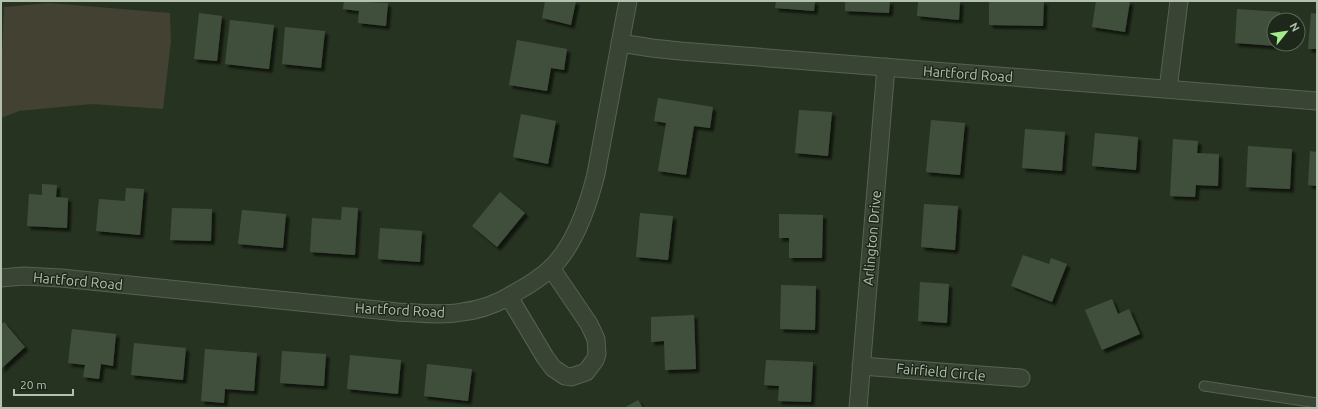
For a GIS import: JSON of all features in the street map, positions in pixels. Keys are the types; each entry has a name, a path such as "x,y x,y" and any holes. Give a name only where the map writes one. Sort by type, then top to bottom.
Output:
{"street":[{"name":"Hartford Road","path":"1,278 24,276 61,278 419,313 461,313 485,308 509,297 530,284 551,268 564,253 582,218 596,174 628,1"},
{"path":"1168,89 1180,1"},
{"name":"Hartford Road","path":"620,43 680,51 1317,101"},
{"name":"Arlington Drive","path":"858,408 886,67"},
{"path":"509,297 545,357 554,368 565,376 571,377 586,372 595,360 597,354 596,339 589,324 551,268"},
{"name":"Fairfield Circle","path":"861,366 1021,378"}],"lane":[{"path":"1204,386 1317,403"}],"shaded area":[{"path":"49,3 170,13 171,41 163,109 92,104 19,111 1,118 4,7"}],"building":[{"path":"344,1 388,3 386,26 358,23 359,11 343,9"},
{"path":"545,1 576,1 571,25 542,18"},
{"path":"776,1 815,1 814,11 775,8"},
{"path":"845,1 890,1 889,13 845,11"},
{"path":"918,1 960,1 959,20 917,16"},
{"path":"989,1 1044,1 1043,26 989,25"},
{"path":"1096,1 1130,1 1125,32 1092,27"},
{"path":"1237,9 1280,12 1266,12 1266,45 1235,43"},
{"path":"199,13 222,16 217,61 194,59"},
{"path":"1311,13 1317,14 1317,49 1308,49"},
{"path":"230,20 274,25 269,69 225,64"},
{"path":"285,27 325,31 321,68 282,64"},
{"path":"517,40 567,49 564,70 551,68 547,91 509,85"},
{"path":"658,98 713,107 710,128 694,126 686,175 658,171 666,123 654,121"},
{"path":"799,110 832,112 828,156 795,153"},
{"path":"521,114 556,121 548,164 513,157"},
{"path":"931,120 965,123 960,175 926,172"},
{"path":"1025,129 1065,132 1062,171 1022,168"},
{"path":"1095,133 1138,137 1136,170 1092,166"},
{"path":"1173,139 1198,141 1197,153 1219,154 1218,186 1196,185 1195,197 1170,196"},
{"path":"1248,146 1292,149 1290,189 1246,187"},
{"path":"1310,151 1317,152 1317,186 1308,185"},
{"path":"42,184 57,185 56,197 68,198 67,228 27,226 29,194 42,195"},
{"path":"126,188 144,189 140,235 96,231 99,199 125,201"},
{"path":"500,192 525,213 497,247 472,226"},
{"path":"924,204 958,206 955,250 921,247"},
{"path":"342,207 358,208 355,255 310,252 312,218 341,220"},
{"path":"172,208 212,209 211,241 170,240"},
{"path":"242,210 286,214 283,248 238,244"},
{"path":"640,213 673,216 668,260 636,257"},
{"path":"779,214 823,215 822,258 789,258 789,238 779,238"},
{"path":"380,228 422,231 420,262 378,259"},
{"path":"1023,255 1049,264 1051,258 1067,264 1052,302 1011,286"},
{"path":"920,282 949,284 947,323 918,321"},
{"path":"781,285 816,286 815,330 780,329"},
{"path":"1112,299 1118,314 1129,309 1140,334 1102,350 1085,310"},
{"path":"694,315 696,369 665,370 664,341 651,342 651,317"},
{"path":"4,322 25,347 1,369 1,325"},
{"path":"72,329 116,334 113,366 101,364 99,379 83,377 85,365 68,363"},
{"path":"134,343 186,348 183,380 131,375"},
{"path":"205,349 257,353 254,391 225,389 224,403 201,401"},
{"path":"282,351 326,354 324,386 280,383"},
{"path":"350,355 401,360 398,394 347,389"},
{"path":"766,360 813,362 811,402 778,401 779,386 764,385"},
{"path":"427,364 472,369 468,401 424,396"},
{"path":"638,400 643,408 624,408"}]}
